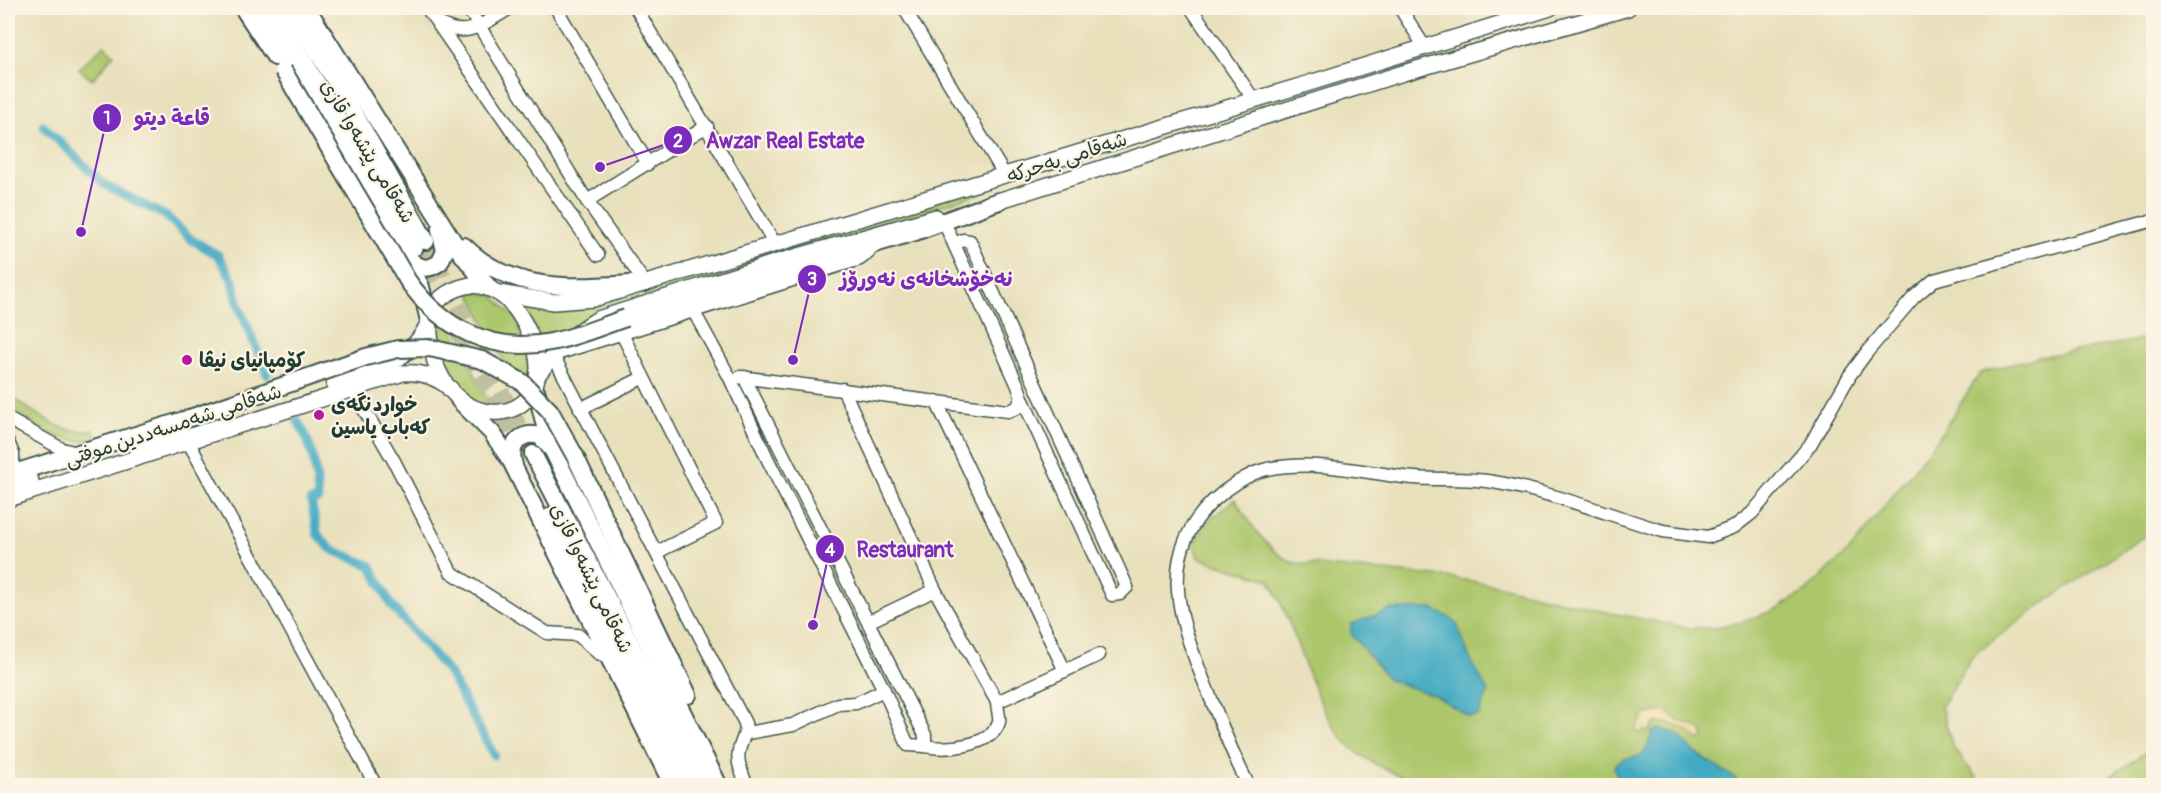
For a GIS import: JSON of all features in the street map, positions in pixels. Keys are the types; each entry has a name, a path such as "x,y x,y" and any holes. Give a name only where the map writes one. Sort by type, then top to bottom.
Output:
{"highway":[{"path":"243,8 283,70 408,281 424,303 444,320 483,339 522,345 554,341 624,326 944,222 999,201"},
{"name":"شەقامی پێشەوا قازی","path":"258,8 414,246"},
{"name":"شەقامی پێشەوا قازی","path":"272,8 414,246"},
{"name":"شەقامی پێشەوا قازی","path":"289,8 341,90 414,246 429,321"},
{"name":"شەقامی پێشەوا قازی","path":"307,8 458,249 494,291"},
{"path":"417,184 452,233 469,250 486,264 511,277 537,285 564,287 645,283"},
{"path":"414,246 417,266 423,268 435,266 443,257 445,245 429,205"},
{"path":"9,479 366,357 398,349 439,349 482,360 522,382 556,420 731,786"},
{"name":"شەقامی پێشەوا قازی","path":"537,381 544,428 553,451 719,786"},
{"name":"شەقامی پێشەوا قازی","path":"455,394 492,433 518,476 672,786"},
{"path":"518,476 512,452 515,443 521,437 530,434 540,436 553,451"},
{"name":"شەقامی پێشەوا قازی","path":"687,786 528,456 704,786"}],"main road":[{"name":"شەقامی بەحرکە","path":"494,291 554,302 593,299 1254,100 1550,8"},
{"name":"شەقامی بەحرکە","path":"537,381 553,355 580,329 598,319 781,261 999,201 1403,73 1628,8"},
{"path":"429,321 433,306 448,292 471,285 494,291"},
{"name":"شەقامی پێشەوا قازی","path":"494,291 514,307 526,325 534,344 537,381"},
{"name":"شەقامی پێشەوا قازی","path":"429,321 433,357 442,378 455,394"},
{"name":"شەقامی شەمسەددین موفتی","path":"9,479 282,403 386,366 404,356 419,341 429,321"},
{"name":"شەقامی شەمسەددین موفتی","path":"8,499 352,389 415,372 441,380 455,394"},
{"path":"455,394 476,411 500,414 524,402 537,381"}],"street":[{"path":"427,8 598,255"},
{"path":"468,8 587,201 645,283"},
{"path":"435,20 458,32 468,32 510,8"},
{"path":"556,8 648,164"},
{"path":"636,8 775,244"},
{"path":"904,8 1004,174"},
{"path":"1400,8 1424,46"},
{"path":"1193,11 1254,100"},
{"path":"587,201 707,126"},
{"path":"1249,786 1190,648 1178,609 1177,594 1178,566 1191,532 1205,508 1240,481 1265,470 1323,466 1411,478 1492,482 1514,486 1663,531 1688,536 1721,534 1752,513 1791,470 1810,445 1850,375 1914,297 1934,280 2154,220"},
{"path":"944,222 1112,596 1120,594 1127,586 970,241 963,240 954,244"},
{"path":"747,786 738,759 739,748 747,733 745,723 553,355 624,326 694,312 860,259 868,253 872,245"},
{"path":"694,312 730,378 768,460 884,690 908,746 925,746 945,750 968,744 991,734 999,721 997,702 935,590 843,389"},
{"path":"624,326 642,378 716,523 657,552"},
{"path":"730,378 744,377 1008,411 1017,408 1022,398"},
{"path":"744,377 925,735 925,746"},
{"path":"580,409 642,378"},
{"path":"352,389 394,460 451,572 547,633 578,635 598,653 608,657"},
{"path":"936,402 1065,671"},
{"path":"11,421 62,448 81,454"},
{"path":"8,437 15,429 11,421"},
{"path":"8,442 13,454 9,479"},
{"path":"189,443 376,786"},
{"path":"868,622 935,590"},
{"path":"997,702 1099,655"},
{"path":"747,733 793,725 838,704 856,703 884,690"}],"green space":[{"path":"104,45 114,54 92,80 79,69"},
{"path":"984,186 986,191 874,227 546,359 536,328 517,301 573,309 603,304"},
{"path":"469,291 493,296 515,317 533,364 522,399"},
{"path":"442,307 492,409 480,406 469,399 459,390 446,368 441,355 437,330"},
{"path":"2153,338 2153,530 2041,605 1972,656 1941,707 1953,747 1982,785 1422,785 1369,761 1339,734 1316,693 1289,621 1269,580 1198,558 1194,544 1209,520 1235,499 1267,544 1294,563 1447,577 1500,586 1606,612 1689,628 1712,628 1742,622 1773,611 1805,592 1852,548 1939,437 1980,373 2038,357"},
{"path":"8,395 59,426 70,430 93,430 98,438 74,441 51,434 8,408"},
{"path":"2153,750 2153,785 2098,785 2146,752"}],"sand":[{"path":"1665,711 1681,722 1697,727 1704,738 1698,739 1684,729 1661,722 1655,723 1648,732 1644,730 1639,733 1635,730 1645,714"}],"water":[{"path":"1393,609 1433,609 1457,624 1469,656 1488,692 1478,716 1469,717 1436,696 1389,680 1351,634 1351,624"},
{"path":"1659,729 1676,733 1694,752 1735,778 1741,785 1627,785 1618,778 1614,767 1619,761 1645,752 1652,732"}],"waterway":[{"path":"43,126 105,185 166,216 192,240 218,255 233,281 239,306 267,374"},
{"path":"297,420 307,439 317,478 318,499 311,501 318,535 331,549 371,566 391,605 449,673 494,755"}],"tunnel":[{"path":"426,241 533,454"},
{"path":"415,247 522,459"}],"place":[{"name":"Awzar Real Estate","path":"600,167"},
{"name":"قاعة ديتو","path":"81,232"},
{"name":"کۆمپانیای نیڤا","path":"187,360"},
{"name":"نەخۆشخانەی نەورۆز","path":"793,360"},
{"name":"خواردنگەی کەباب یاسین","path":"319,415"},
{"name":"Restaurant","path":"813,625"}]}
